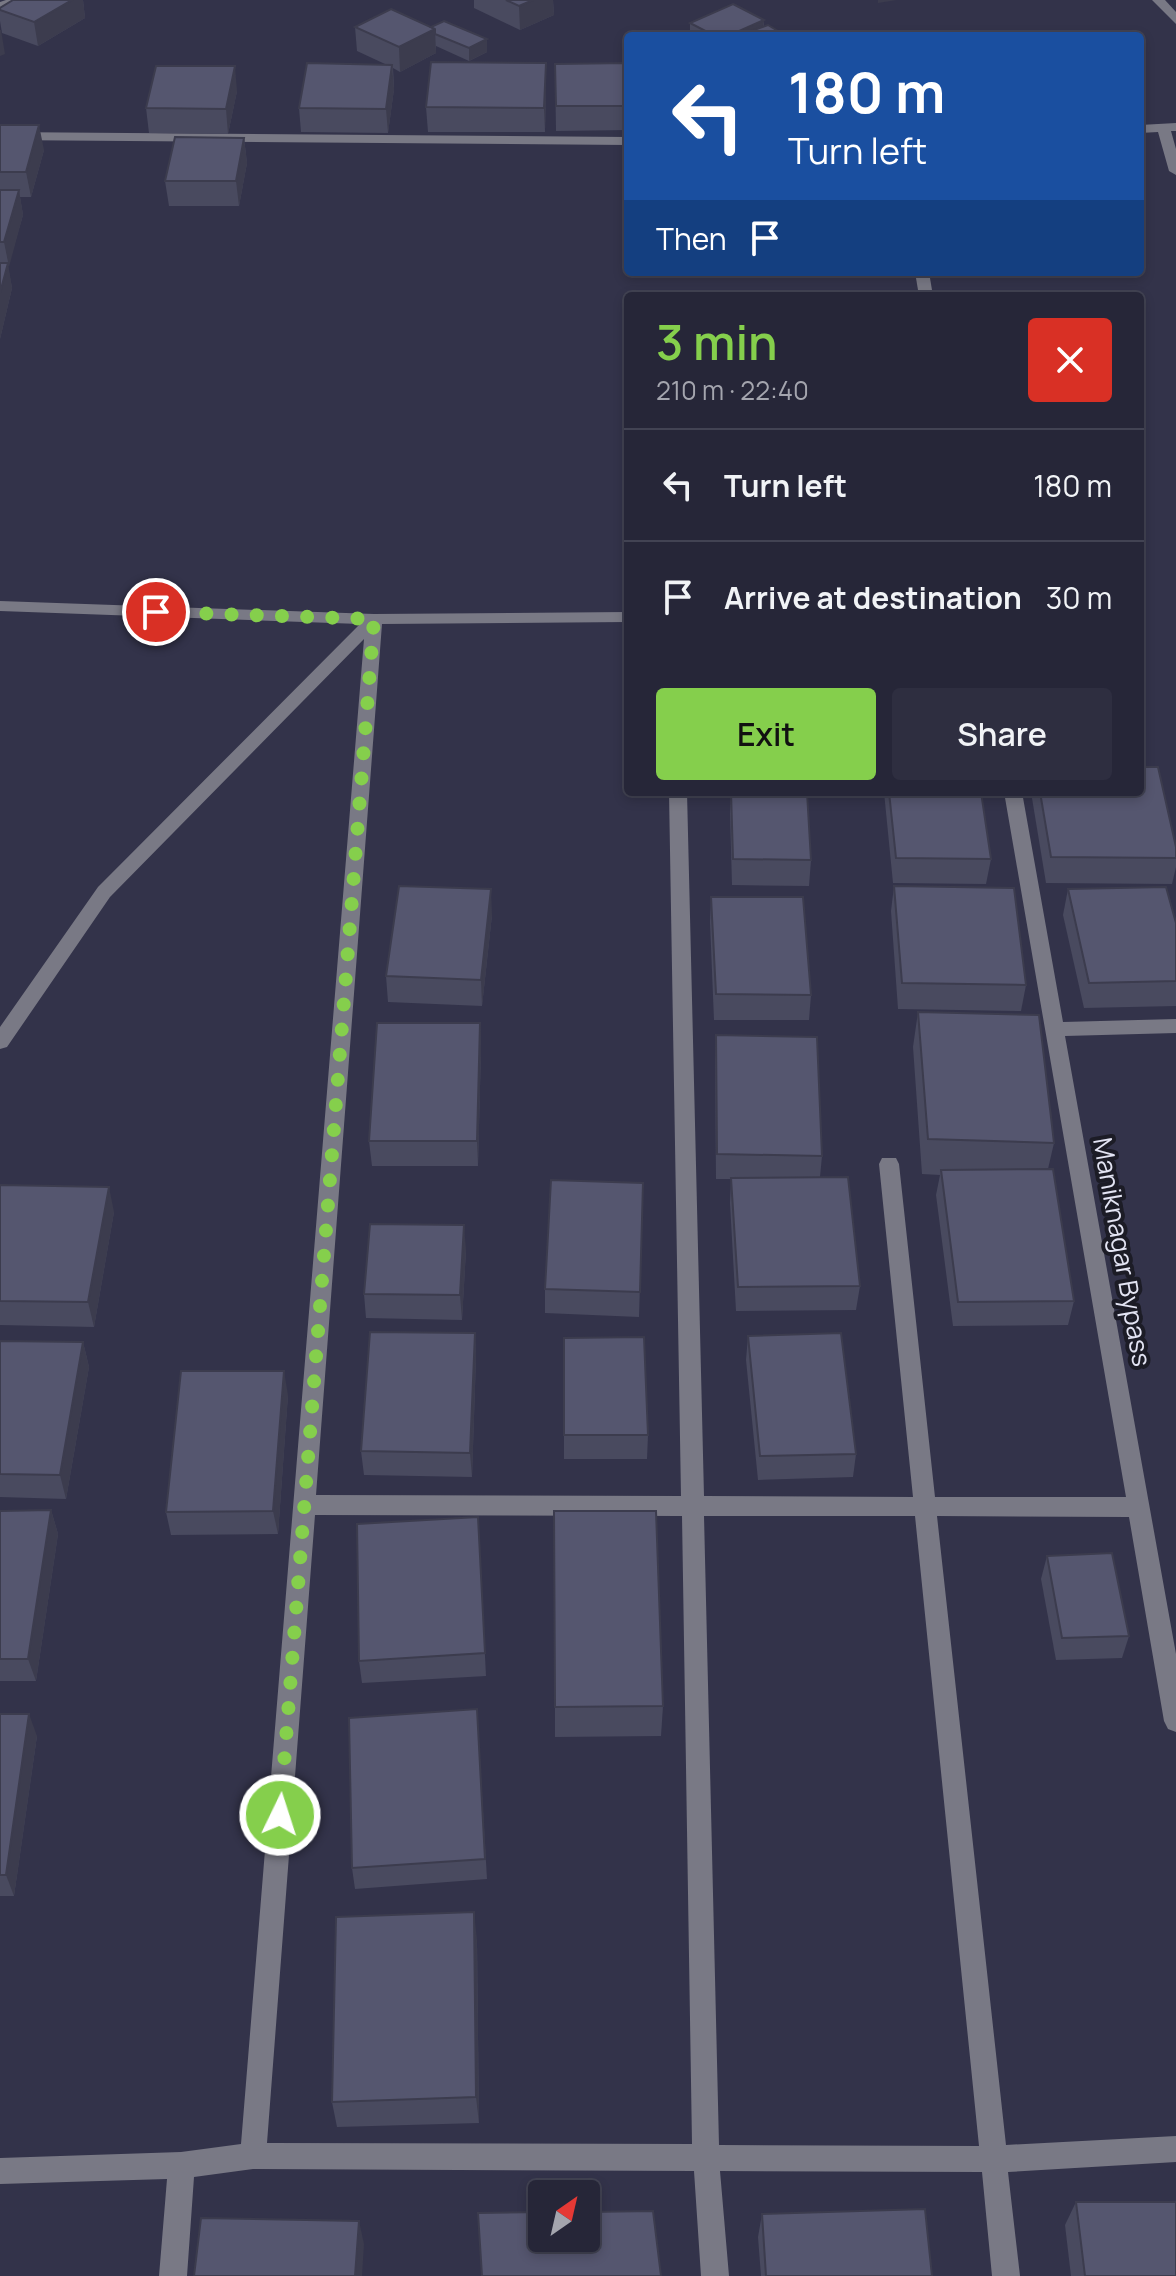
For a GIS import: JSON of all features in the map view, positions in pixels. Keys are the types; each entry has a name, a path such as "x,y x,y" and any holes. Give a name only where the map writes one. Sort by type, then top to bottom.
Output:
{"street":[{"path":"0,7 16,0"},
{"path":"1158,0 1176,20"},
{"path":"1144,129 1169,128 1176,171"},
{"path":"0,136 624,141"},
{"path":"0,606 374,619 624,617"},
{"path":"0,1042 104,892 374,619"},
{"path":"253,2156 374,619"},
{"path":"678,796 706,2158 715,2276"},
{"name":"Maniknagar Bypass","path":"1014,796 1176,1721"},
{"path":"1055,1029 1176,1026"},
{"path":"889,1164 1006,2276"},
{"path":"304,1505 1138,1507"},
{"path":"0,2171 181,2165 253,2156 993,2159 1176,2149"},
{"path":"173,2276 181,2165"}],"building":[{"path":"13,0 72,0 34,22 0,10"},
{"path":"506,0 533,0 519,6"},
{"path":"733,4 764,20 737,32 707,32 690,23"},
{"path":"391,9 435,29 399,47 355,27"},
{"path":"444,21 487,39 469,48 435,34 435,29 431,27"},
{"path":"768,25 779,32 748,32"},
{"path":"431,62 546,63 544,108 426,107"},
{"path":"307,63 392,65 386,109 299,108"},
{"path":"624,63 624,106 556,106 555,64"},
{"path":"156,66 235,66 226,109 146,108"},
{"path":"0,125 39,125 26,172 0,172"},
{"path":"175,137 244,138 236,181 165,181"},
{"path":"0,190 19,190 4,242 0,242"},
{"path":"0,263 8,263 0,293"},
{"path":"1144,767 1158,767 1176,858 1051,857 1041,796 1144,796"},
{"path":"731,796 807,796 811,860 733,859"},
{"path":"889,796 982,796 991,859 896,858"},
{"path":"399,886 491,889 481,980 386,976"},
{"path":"894,886 1014,888 1026,985 902,983"},
{"path":"1166,887 1176,923 1176,981 1089,983 1068,889"},
{"path":"711,897 803,897 811,995 716,994"},
{"path":"918,1012 1039,1015 1054,1143 928,1139"},
{"path":"377,1023 480,1023 477,1141 369,1141"},
{"path":"716,1035 817,1037 822,1156 717,1154"},
{"path":"1053,1169 1074,1301 958,1302 941,1170"},
{"path":"848,1177 860,1286 738,1287 731,1178"},
{"path":"551,1180 643,1183 640,1292 545,1289"},
{"path":"0,1185 109,1187 88,1302 0,1301"},
{"path":"370,1224 464,1225 460,1295 364,1294"},
{"path":"370,1332 475,1333 470,1453 361,1451"},
{"path":"841,1333 856,1454 760,1456 748,1336"},
{"path":"644,1337 648,1435 564,1435 564,1338"},
{"path":"0,1341 83,1342 60,1475 0,1474"},
{"path":"181,1371 284,1371 273,1511 166,1512"},
{"path":"51,1510 28,1659 0,1659 0,1511"},
{"path":"554,1511 656,1511 663,1706 555,1707"},
{"path":"478,1517 485,1653 359,1661 357,1524"},
{"path":"1112,1553 1129,1636 1062,1638 1047,1556"},
{"path":"477,1709 485,1859 352,1868 349,1718"},
{"path":"0,1714 29,1714 6,1875 0,1875"},
{"path":"474,1912 476,2097 332,2102 336,1917"},
{"path":"1076,2202 1176,2202 1176,2276 1085,2276"},
{"path":"925,2209 932,2276 766,2276 762,2214"},
{"path":"653,2211 661,2276 482,2276 478,2213 528,2212 528,2252 600,2252 600,2212"},
{"path":"201,2218 359,2221 355,2276 194,2276"}],"route":[{"path":"156,612 374,619 280,1815"}]}
